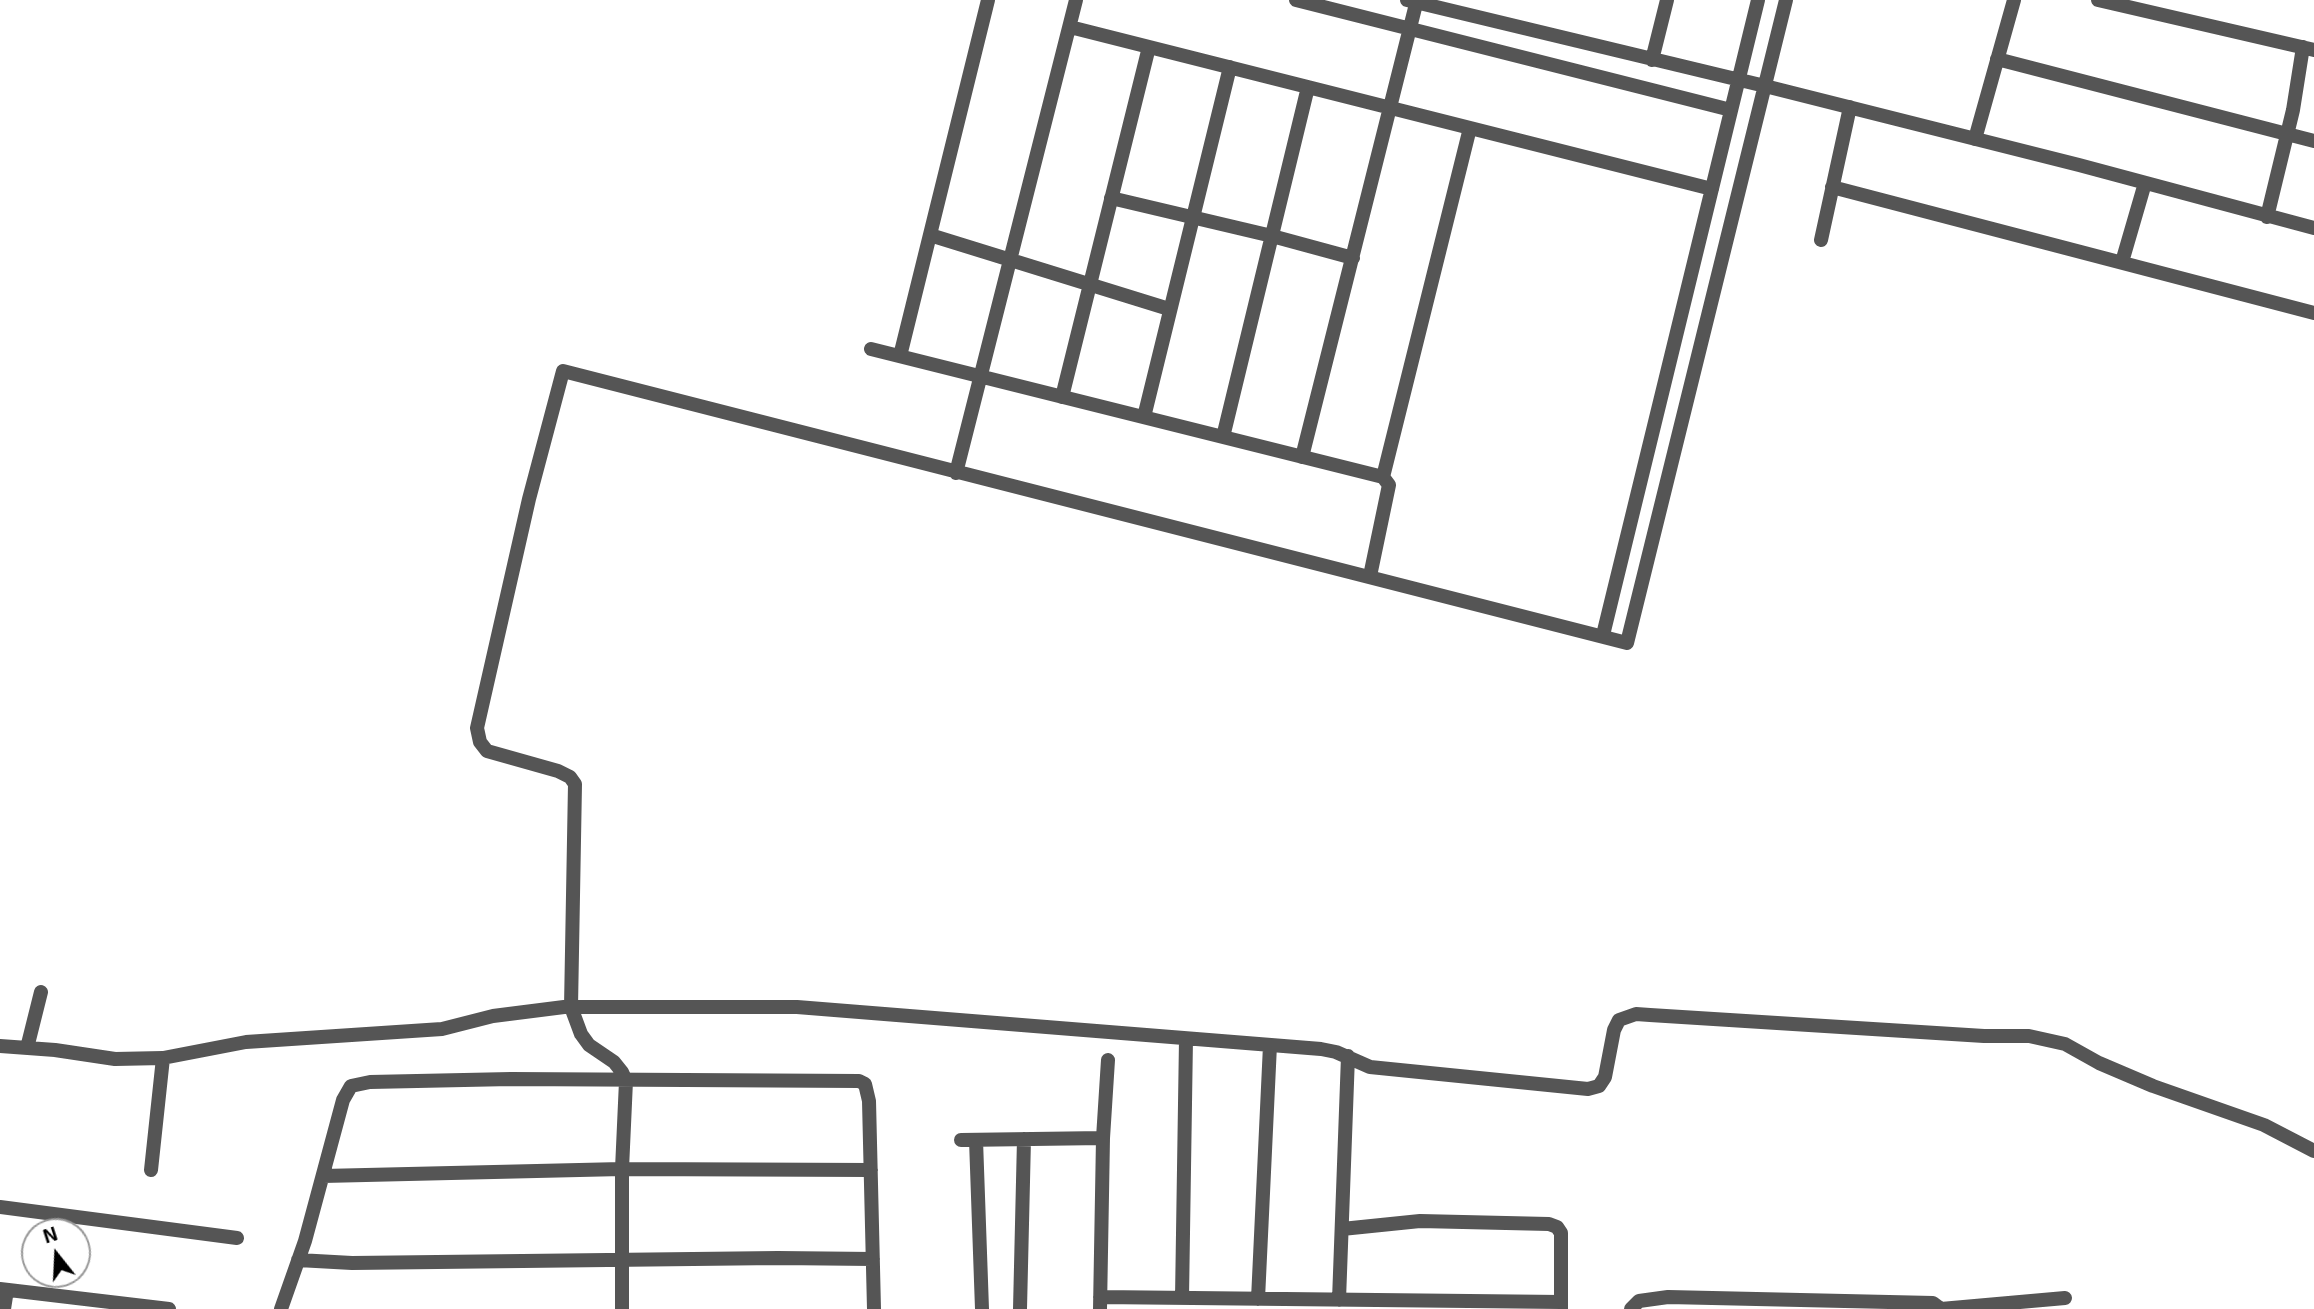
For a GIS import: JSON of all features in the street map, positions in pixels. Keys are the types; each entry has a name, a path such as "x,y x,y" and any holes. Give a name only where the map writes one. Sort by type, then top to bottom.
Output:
{"street":[{"path":"900,356 988,0"},
{"path":"957,473 1076,0"},
{"path":"1296,0 1731,110"},
{"path":"1652,60 1667,0"},
{"path":"1603,635 1758,0"},
{"path":"622,1309 622,1169 626,1081 614,1062 589,1045 581,1034 571,1007 575,784 570,777 558,771 487,751 480,742 477,728 529,499 563,371 1627,643 1786,0"},
{"path":"1975,139 2014,0"},
{"path":"2098,0 2147,6 2308,48 2267,217"},
{"path":"1302,457 1410,30 1413,1 1850,107 2314,228"},
{"path":"1070,27 1712,189"},
{"path":"1062,397 1149,47"},
{"path":"1997,60 2314,141"},
{"path":"1144,417 1230,67"},
{"path":"1223,437 1308,87"},
{"path":"1821,240 1850,107"},
{"path":"1382,477 1470,128"},
{"path":"2122,262 2145,183"},
{"path":"1832,187 2314,313"},
{"path":"1111,198 1353,258"},
{"path":"930,235 1169,309"},
{"path":"871,349 1382,477 1389,485 1370,576"},
{"path":"27,1048 41,992"},
{"path":"0,1046 115,1059 163,1058 246,1042 442,1029 500,1015 571,1007 817,1008 1321,1049 1348,1056 1370,1067 1588,1089 1599,1086 1605,1077 1617,1023 1623,1017 1636,1014 1943,1034 2029,1036 2065,1044 2099,1063 2153,1086 2264,1125 2314,1151"},
{"path":"1182,1298 1186,1039"},
{"path":"1258,1299 1269,1045"},
{"path":"1339,1300 1348,1056"},
{"path":"151,1170 163,1058"},
{"path":"1108,1060 1102,1138 1100,1303 1182,1298 1561,1306 1560,1233 1557,1227 1549,1224 1420,1221 1342,1229"},
{"path":"281,1309 348,1090 355,1084 511,1079 859,1081 864,1084 868,1091 874,1309"},
{"path":"982,1309 969,1140 1102,1138"},
{"path":"1020,1309 1024,1139"},
{"path":"323,1176 622,1169 871,1170"},
{"path":"0,1207 237,1238"},
{"path":"298,1260 352,1263 873,1259"},
{"path":"4,1309 4,1290 83,1304 169,1309"},
{"path":"1631,1309 1639,1301 1668,1297 1929,1303 1937,1304 1941,1309 2065,1298"}]}
